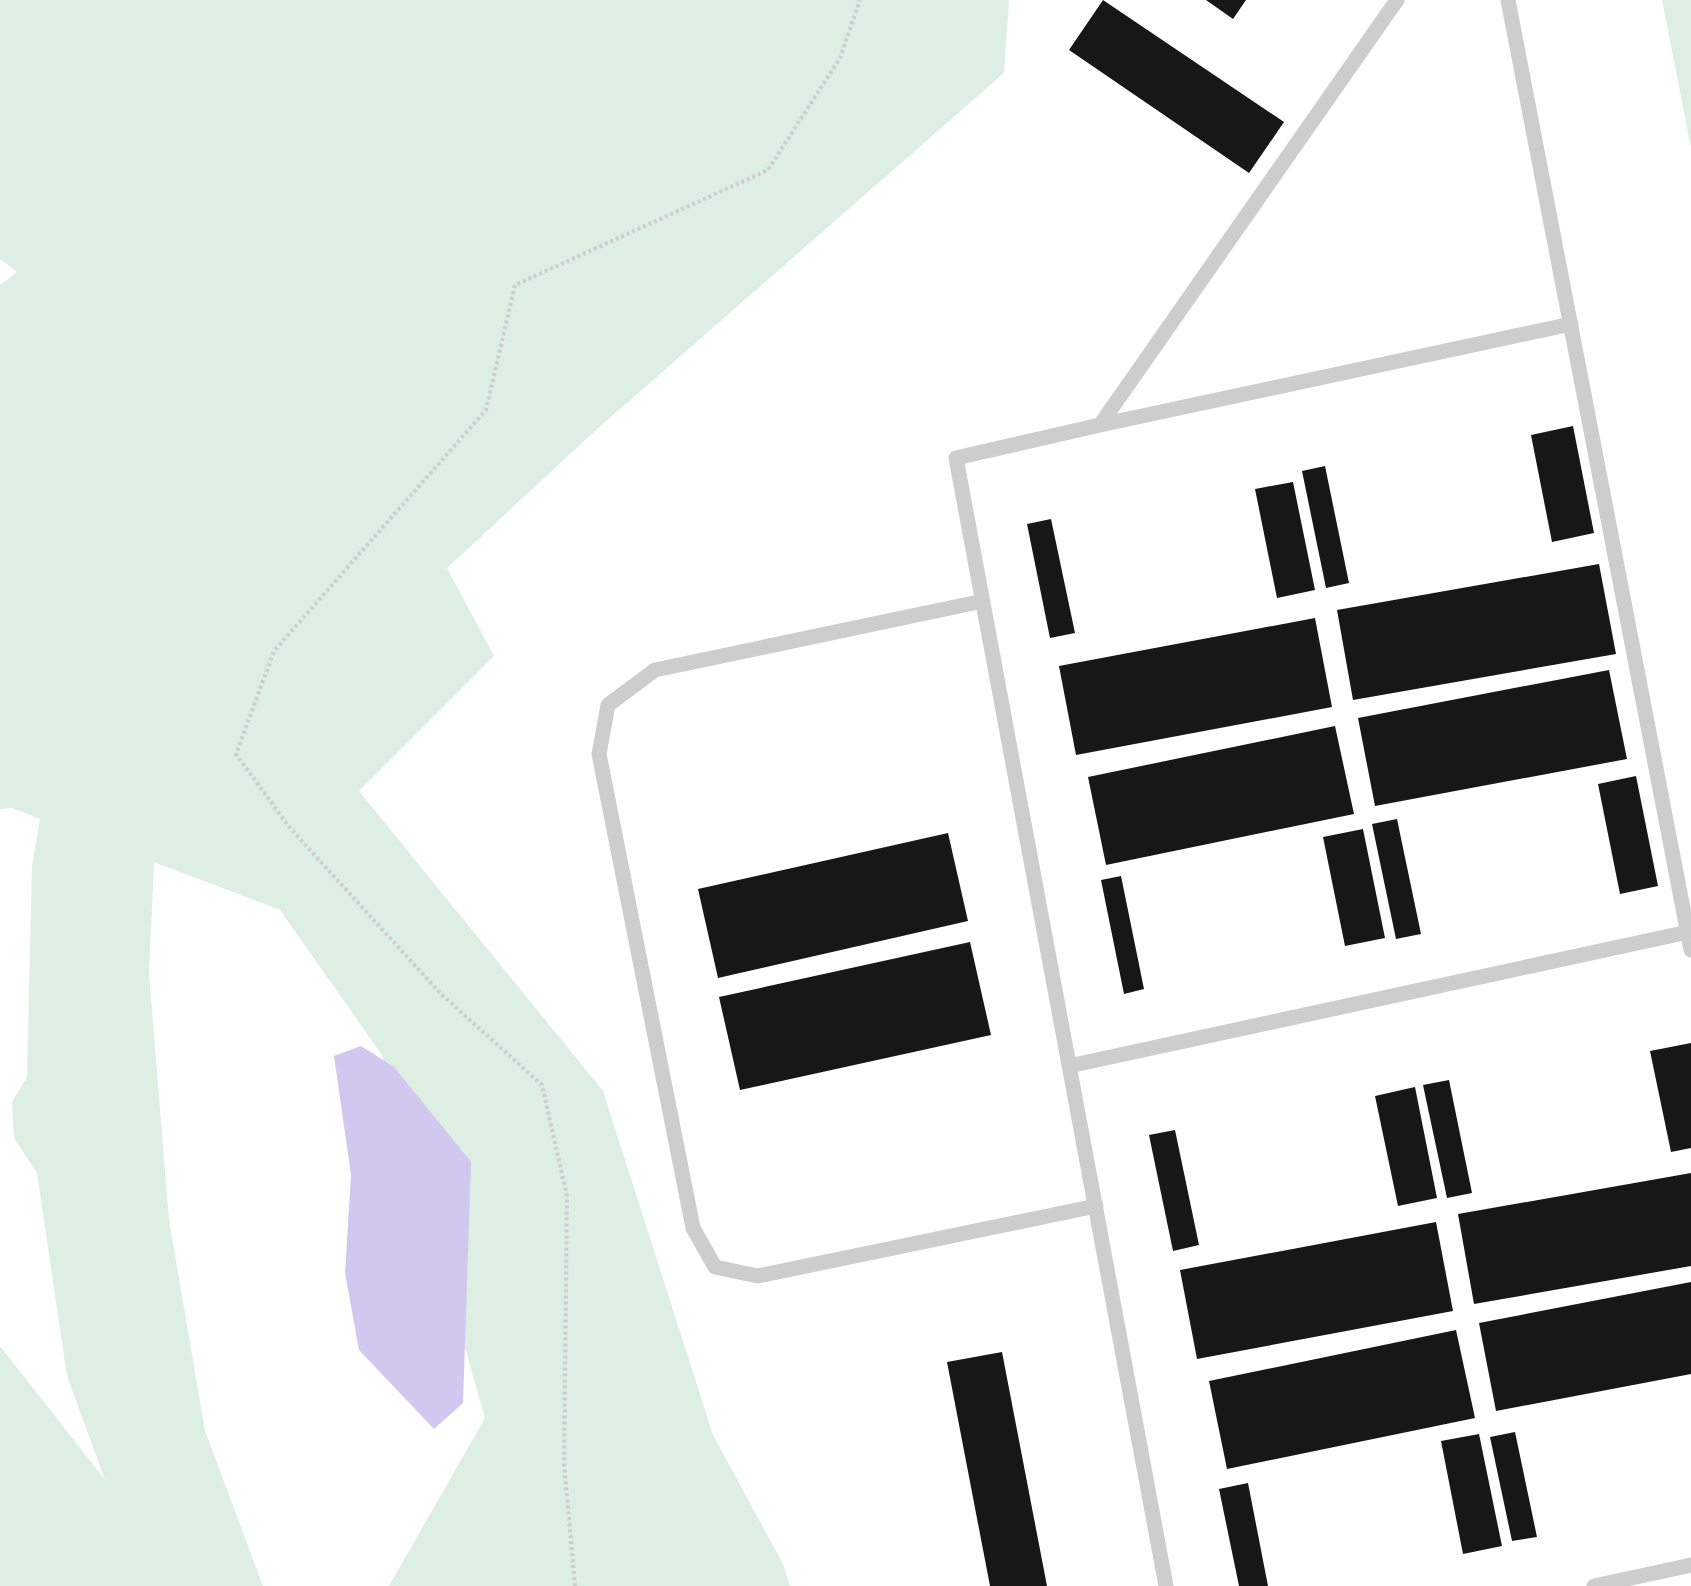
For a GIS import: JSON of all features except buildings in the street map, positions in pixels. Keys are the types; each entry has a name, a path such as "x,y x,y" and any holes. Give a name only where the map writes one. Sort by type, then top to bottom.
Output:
{"lane":[{"path":"1100,425 1396,0"},
{"path":"1508,0 1691,950"},
{"path":"1166,1586 956,458 1571,324"},
{"path":"983,601 655,670 608,705 599,754 693,1228 716,1267 758,1276 1096,1206"},
{"path":"1070,1066 1688,932"},
{"path":"1594,1586 1691,1565"}],"path":[{"path":"575,1586 564,1463 567,1196 542,1085 441,994 289,827 236,754 274,651 486,410 515,285 768,170 840,58 860,0"}],"green space":[{"path":"0,0 1009,0 1004,73 596,430 447,568 494,656 359,791 603,1091 713,1435 783,1564 790,1586 389,1586 485,1418 382,1055 280,910 154,862 149,973 169,1220 205,1431 263,1586 0,1586 0,1346 105,1480 67,1376 37,1173 14,1138 12,1102 27,1077 32,866 40,819 12,808 0,809 0,285 17,272 0,259"},
{"path":"1662,0 1691,0 1691,147"}],"shaded area":[{"path":"361,1046 394,1067 471,1162 463,1403 434,1429 359,1350 345,1273 351,1175 334,1056"}]}
